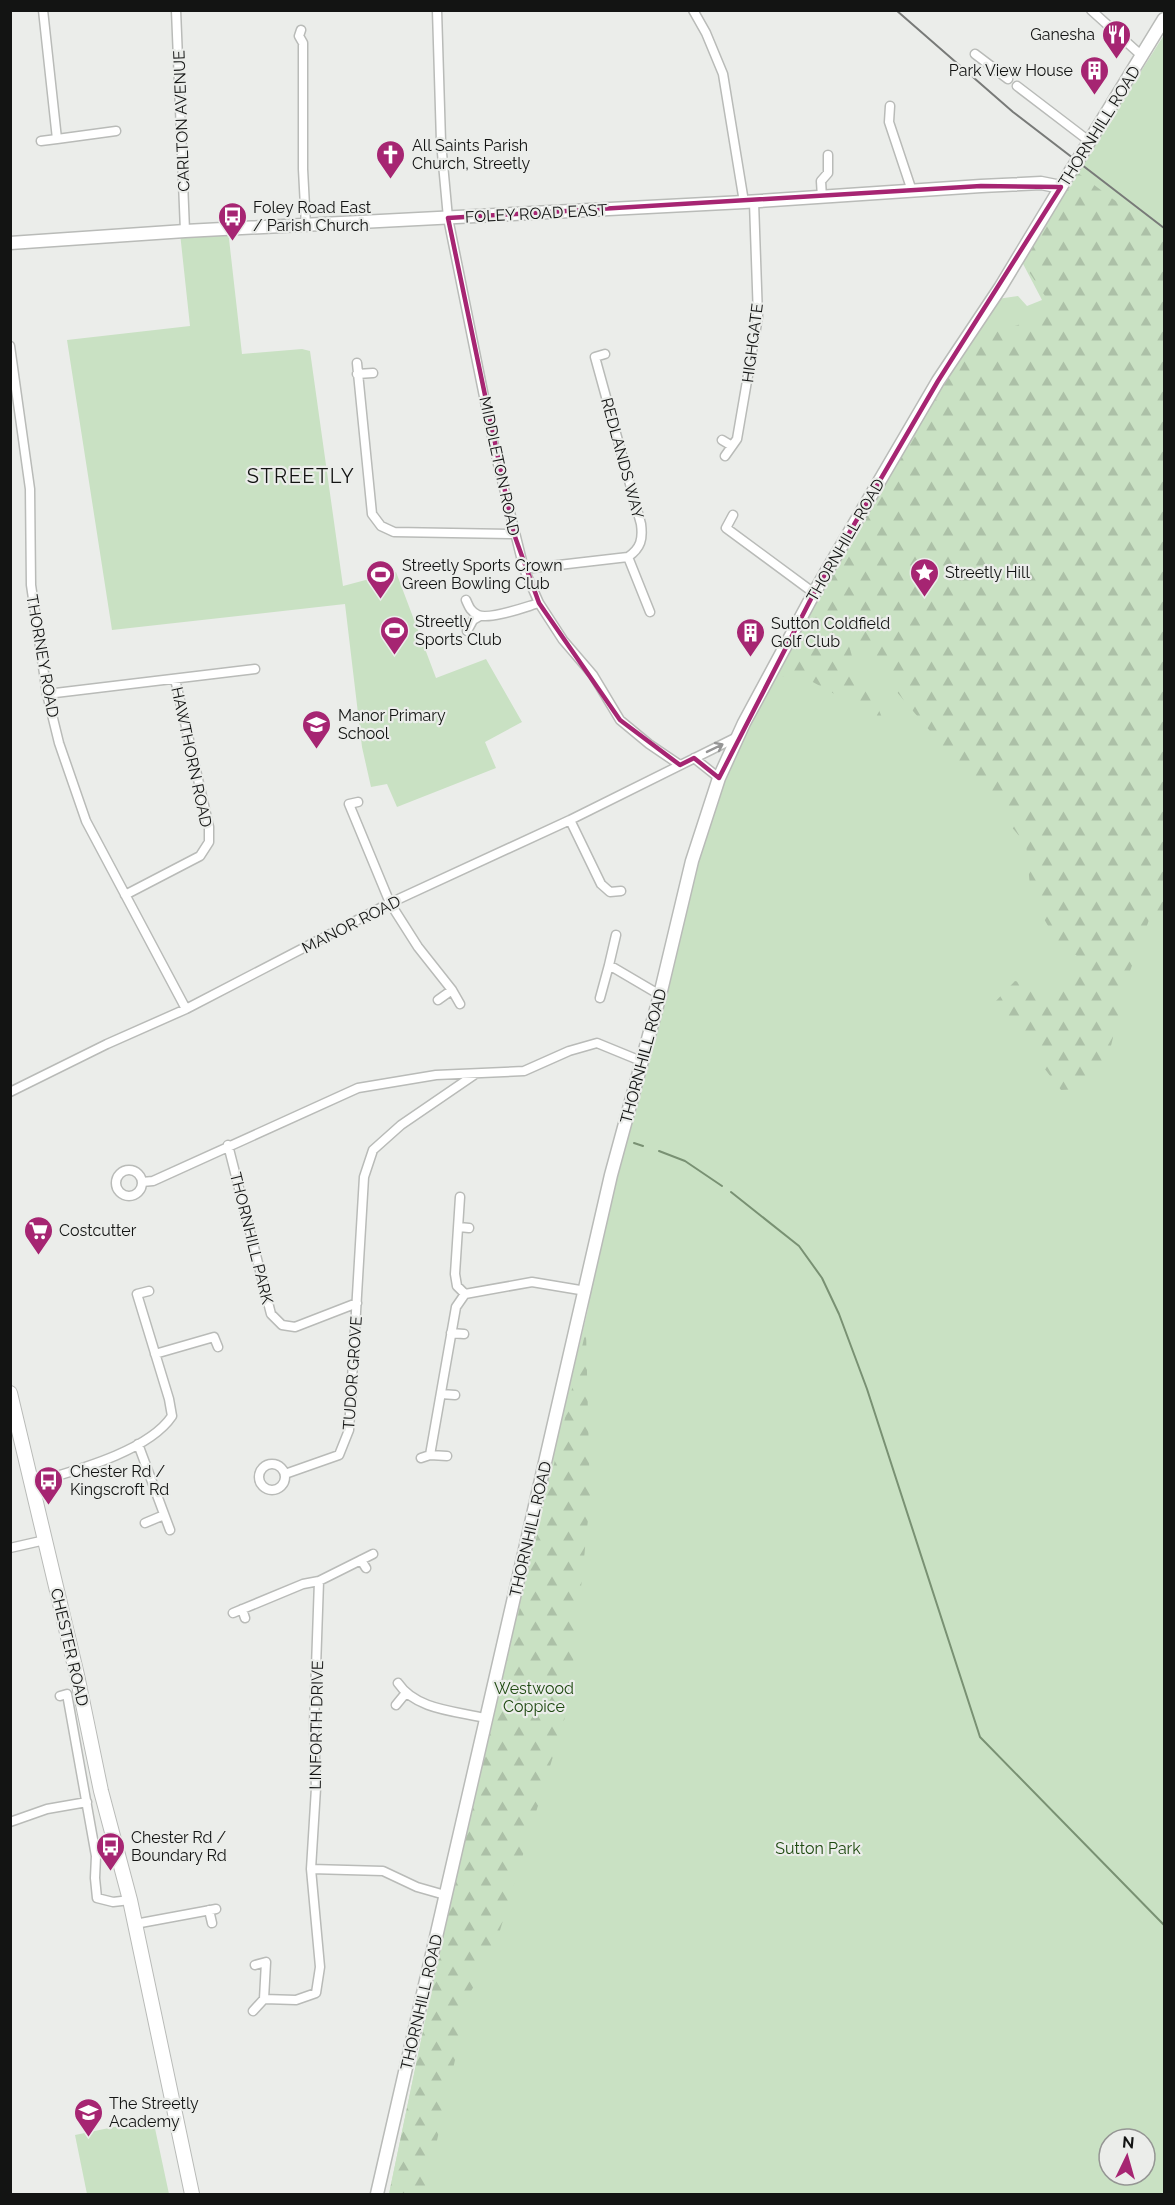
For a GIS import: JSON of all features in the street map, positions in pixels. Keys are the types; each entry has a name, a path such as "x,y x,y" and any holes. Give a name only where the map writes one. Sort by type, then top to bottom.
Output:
{"highway":[{"name":"CHESTER ROAD","path":"10,1393 77,1675 101,1791 130,1900 192,2194"}],"main road":[{"name":"THORNHILL ROAD","path":"377,2194 611,1175 660,995 692,861 719,778 737,737 814,593 938,381 1000,288 1164,19"},
{"name":"FOLEY ROAD EAST","path":"10,243 185,231 822,198 1041,183 1061,187"}],"street":[{"path":"43,10 57,139"},
{"name":"CARLTON AVENUE","path":"176,10 185,231"},
{"name":"MIDDLETON ROAD","path":"437,10 441,142 448,218 496,456 524,569 539,603 563,640 593,675 620,720 649,744 680,765"},
{"name":"HIGHGATE","path":"693,10 706,33 723,74 749,202 758,317 737,439 725,456"},
{"path":"1091,10 1142,56"},
{"path":"301,30 299,36 306,41 303,169 306,225"},
{"path":"975,54 1008,79"},
{"path":"1017,86 1089,141"},
{"path":"890,106 889,122 912,191"},
{"path":"40,141 105,128 116,131"},
{"path":"822,198 821,181 828,173 828,155"},
{"name":"THORNEY ROAD","path":"10,346 30,489 31,585 47,694 59,743 86,821 186,1009"},
{"name":"REDLANDS WAY","path":"604,354 591,359 641,524 641,543 636,552 628,557"},
{"path":"357,363 372,514 381,526 394,532 514,534"},
{"path":"357,374 373,373"},
{"path":"722,440 732,446"},
{"path":"733,515 726,528 814,593"},
{"path":"524,569 628,557 650,612"},
{"path":"466,600 470,609 480,616"},
{"path":"467,631 472,620 480,616 496,615 539,603"},
{"path":"47,694 255,669"},
{"name":"HAWTHORN ROAD","path":"125,895 200,856 209,842 208,827 175,679"},
{"name":"MANOR ROAD","path":"10,1092 107,1044 186,1009 390,903 570,820 737,737"},
{"path":"694,758 719,778"},
{"path":"358,802 349,804 390,903 417,948 452,990 460,1004"},
{"path":"570,820 602,884 610,892 621,891"},
{"path":"600,998 616,935"},
{"path":"609,964 660,995"},
{"path":"438,1000 452,990"},
{"path":"142,1182 153,1180 358,1088 436,1075 524,1071 569,1051 597,1043 641,1061"},
{"path":"357,1303 364,1177 373,1150 401,1125 475,1074"},
{"name":"THORNHILL PARK","path":"228,1145 271,1314 282,1325 295,1327 357,1303"},
{"path":"460,1197 464,1227 455,1274 457,1286 465,1294"},
{"path":"447,1456 426,1456 441,1394 456,1307 465,1294 532,1282 586,1291"},
{"path":"33,1483 88,1467 138,1443 164,1427 172,1416 169,1399 137,1294 149,1291"},
{"name":"TUDOR GROVE","path":"285,1474 339,1455 345,1445 350,1430 357,1303"},
{"path":"451,1333 464,1334"},
{"path":"154,1354 214,1337 218,1347"},
{"path":"441,1394 455,1395"},
{"path":"138,1443 170,1530"},
{"path":"146,1523 164,1515"},
{"path":"10,1548 45,1540"},
{"path":"233,1613 244,1613 303,1584 319,1581 363,1564 373,1554"},
{"name":"LINFORTH DRIVE","path":"264,1999 296,2000 316,1993 320,1967 311,1869 316,1788 314,1725 319,1581"},
{"path":"398,1683 405,1694 420,1702 485,1718"},
{"name":"CHESTER ROAD","path":"60,1696 67,1694 87,1802 96,1856 97,1898 113,1902 130,1900"},
{"path":"396,1705 405,1694"},
{"path":"11,1820 47,1809 87,1802"},
{"path":"311,1869 383,1871 417,1887 445,1895"},
{"path":"135,1924 212,1910 212,1923"},
{"path":"253,2011 264,1999 266,1962 255,1965"}],"highlighted area":[{"path":"981,186 1061,187 938,381 814,593 719,778 694,758 680,765 620,720 539,603 514,534 448,218"}],"green space":[{"name":"Sutton Park","path":"1164,35 1164,2194 389,2194 452,1892 512,1625 663,989 713,808 744,732 787,649 825,589 947,376 997,299 1018,296 1027,306 1042,300 1021,260"},
{"path":"1078,173 1164,237 1164,924 1152,912 1127,979 1110,1050 1101,1070 1081,1089 1061,1090 994,1003 1015,981 1049,990 1068,978 1077,956 1057,941 1031,897 1026,844 845,631 855,667 873,696 886,727 882,734 840,697 811,681 778,676 787,649 825,589 947,376 982,336 1044,317 1049,302 1021,260"},
{"path":"228,230 242,354 302,349 310,351 343,586 396,572 436,678 486,659 522,722 485,742 496,768 397,807 387,784 371,787 362,747 345,604 112,630 67,340 190,326 180,233"},
{"name":"Westwood Coppice","path":"586,1330 590,1500 569,1704 494,1950 470,1993 425,2194 389,2194 452,1892"},
{"path":"153,2119 169,2194 87,2194 75,2135"}],"waterway":[{"path":"634,1143 643,1146"},
{"path":"659,1151 685,1161 722,1186"},
{"path":"731,1192 799,1246 822,1278 839,1314 867,1389 980,1737 1164,1925"}],"railway":[{"path":"896,10 1013,112 1164,228"}],"place":[{"name":"Ganesha","path":"1116,60"},
{"name":"Park View House","path":"1094,96"},
{"name":"All Saints Parish Church, Streetly","path":"391,180"},
{"name":"Foley Road East / Parish Church","path":"232,242"},
{"name":"Streetly Hill","path":"924,598"},
{"name":"Streetly Sports Crown Green Bowling Club","path":"381,600"},
{"name":"Streetly Sports Club","path":"394,656"},
{"name":"Sutton Coldfield Golf Club","path":"750,658"},
{"name":"Manor Primary School","path":"317,750"},
{"name":"Costcutter","path":"38,1256"},
{"name":"Chester Rd / Kingscroft Rd","path":"49,1506"},
{"name":"Chester Rd / Boundary Rd","path":"110,1872"},
{"name":"The Streetly Academy","path":"88,2138"}],"district":[{"name":"STREETLY","path":"301,476"}]}
